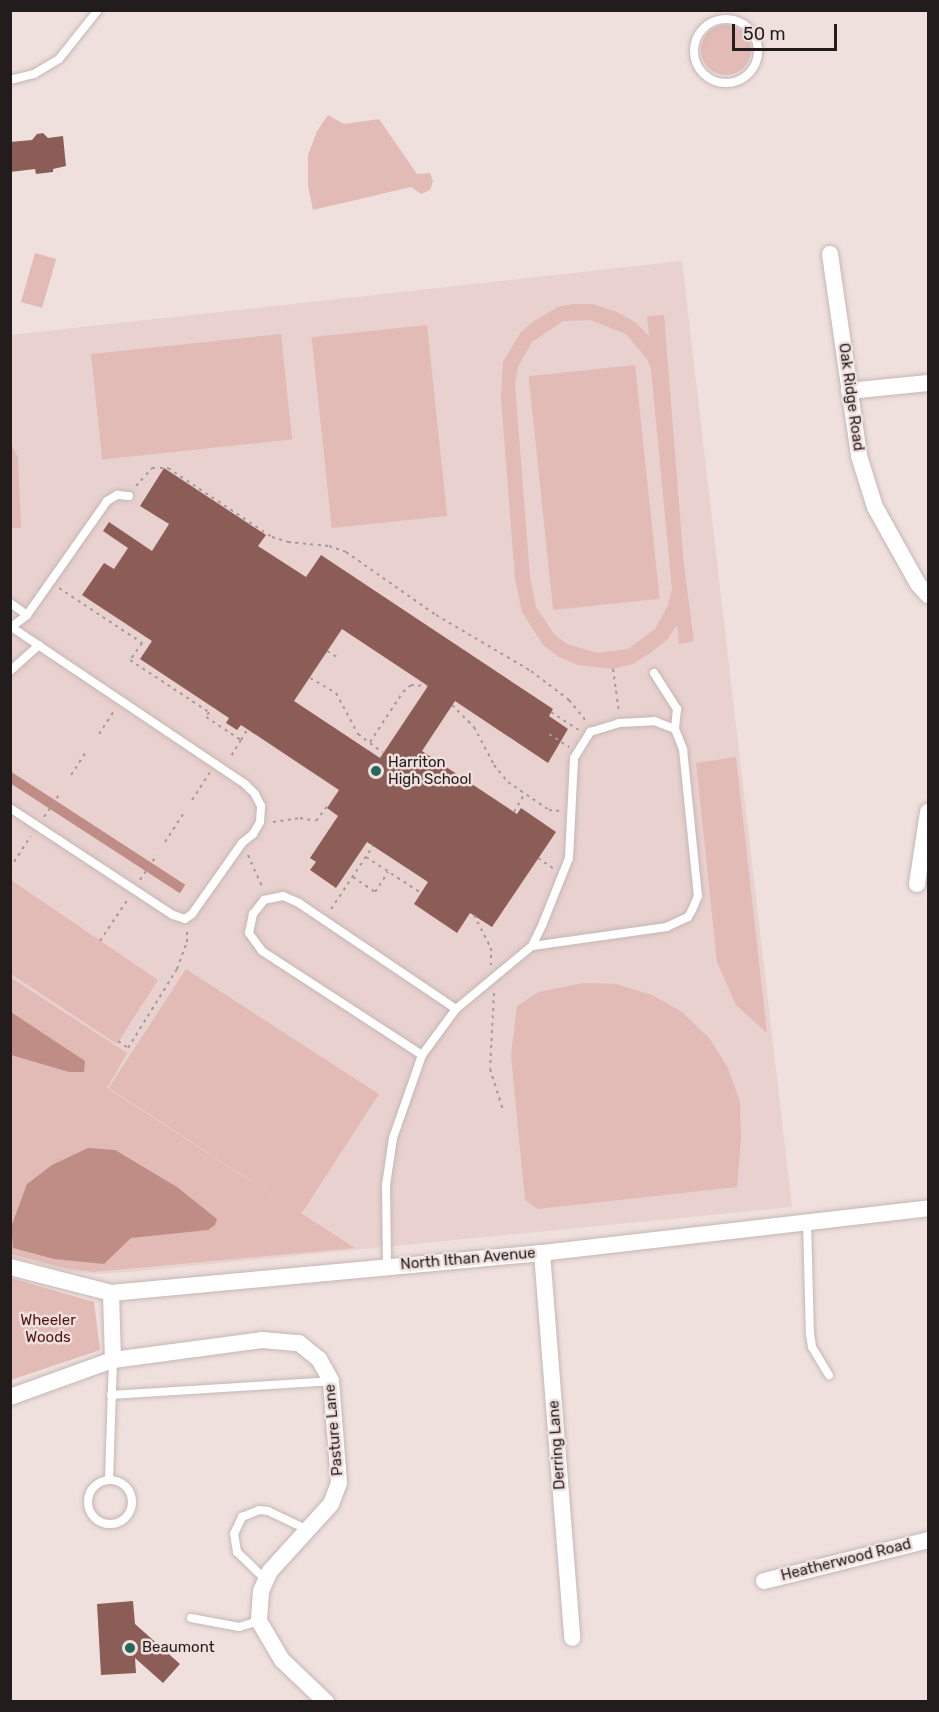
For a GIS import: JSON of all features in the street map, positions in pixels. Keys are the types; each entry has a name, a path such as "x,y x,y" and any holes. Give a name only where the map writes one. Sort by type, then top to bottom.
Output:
{"street":[{"name":"Oak Ridge Road","path":"830,254 859,456 875,507 918,584 928,595"},
{"path":"849,390 928,383"},
{"path":"917,884 928,812"},
{"name":"North Ithan Avenue","path":"10,1266 111,1293 542,1252 928,1208"},
{"name":"Derring Lane","path":"542,1252 572,1638"},
{"path":"111,1293 112,1360"},
{"name":"Pasture Lane","path":"10,1397 112,1360 262,1340 299,1343 319,1359 330,1381 339,1483 331,1504 270,1571 261,1591 259,1621"},
{"name":"Heatherwood Road","path":"764,1581 928,1540"},
{"path":"259,1621 282,1659 326,1701"}],"lane":[{"path":"10,80 34,74 58,59 98,10"},
{"path":"713,10 717,20"},
{"path":"717,20 740,22 755,39 757,56 754,65 749,73 733,82 717,82 708,77 695,61 696,41 708,25 717,20"},
{"path":"10,808 173,915 185,919 192,914 242,843 253,834 260,822 261,806 255,794 245,784 11,627 27,615 107,501 117,495 129,496"},
{"path":"10,603 27,615"},
{"path":"10,671 39,645"},
{"path":"532,946 667,927 687,917 696,904 697,885 684,749 675,729 678,719 677,709 654,673"},
{"path":"387,1266 386,1185 393,1138 422,1055 456,1009 532,946 559,887 569,858 573,766 577,748 590,732 619,723 654,721 675,729"},
{"path":"422,1055 262,951 249,933 253,914 264,900 283,896 299,903 456,1009"},
{"path":"807,1222 810,1334 812,1347 829,1375"},
{"path":"109,1480 112,1360"},
{"path":"111,1395 330,1381"},
{"path":"109,1480 116,1480 128,1488 132,1501 132,1508 124,1520 111,1525 104,1524 93,1516 87,1504 91,1490 96,1485 109,1480"},
{"path":"266,1580 237,1552 234,1534 242,1517 259,1510 268,1511 308,1530"},
{"path":"191,1618 239,1627 259,1621"}],"path":[{"path":"129,496 144,475 152,468 161,466 168,468 272,537 288,542 329,546 346,552 436,615 531,671 569,700 588,723"},
{"path":"59,588 142,643 130,660 209,712 206,717 241,740"},
{"path":"327,651 337,657"},
{"path":"613,669 619,715"},
{"path":"310,678 336,693 358,734 383,753"},
{"path":"370,742 403,692 411,685 428,686"},
{"path":"452,705 474,727 501,773 524,795 549,810 563,812"},
{"path":"99,734 115,709"},
{"path":"551,712 579,730"},
{"path":"228,761 247,730"},
{"path":"549,734 569,747"},
{"path":"71,775 86,752"},
{"path":"192,800 210,772"},
{"path":"44,817 60,793"},
{"path":"514,812 524,795"},
{"path":"273,822 300,818 316,821 329,804"},
{"path":"165,842 184,813"},
{"path":"10,868 33,834"},
{"path":"331,909 373,846"},
{"path":"139,882 157,855"},
{"path":"248,855 263,888"},
{"path":"366,857 421,892"},
{"path":"538,858 555,870"},
{"path":"353,877 375,892 388,872"},
{"path":"100,941 130,896"},
{"path":"474,915 491,948 491,965"},
{"path":"118,1041 128,1048 177,969 187,942 187,929"},
{"path":"494,991 490,1069 503,1110"}],"shaded area":[{"name":"Harriton High School","path":"682,261 792,1207 128,1272 93,1274 67,1271 11,1257 10,335"},
{"path":"10,771 185,885 180,893 10,783"},
{"path":"11,1012 85,1061 84,1072 69,1072 11,1055"},
{"path":"88,1148 115,1150 177,1187 217,1219 215,1225 208,1230 131,1238 104,1264 54,1259 13,1248 11,1227 27,1184 52,1165"}],"green space":[{"path":"721,25 731,25 744,32 751,45 751,55 744,68 731,75 721,75 712,71 705,64 701,55 701,45 705,36 712,29"},
{"path":"328,115 344,124 379,119 417,174 430,173 433,181 430,190 421,194 411,187 313,210 308,186 308,155 317,131"},
{"path":"35,253 56,259 42,308 21,302"},
{"path":"592,304 617,312 635,322 649,336 647,316 664,315 684,566 694,641 679,644 677,625 667,640 650,653 633,664 613,669 578,665 559,657 543,645 522,612 515,579 501,398 503,362 521,332 534,321 558,307","holes":["590,320 626,334 647,359 651,369 672,589 668,605 655,629 628,649 597,653 567,644 554,634 536,607 530,577 515,384 518,367 532,342 563,321"]},
{"path":"427,325 447,516 332,528 312,337"},
{"path":"281,334 292,439 102,459 91,354"},
{"path":"635,365 660,599 553,610 529,376"},
{"path":"10,443 18,457 21,528 11,528"},
{"path":"736,757 767,1033 736,1005 717,962 696,763"},
{"path":"11,880 158,980 117,1044 11,974"},
{"path":"186,969 379,1094 302,1213 109,1088"},
{"path":"10,977 127,1053 107,1088 355,1248 93,1272 65,1268 11,1254"},
{"path":"583,983 616,984 652,995 682,1012 710,1039 728,1068 740,1102 741,1139 737,1187 538,1209 525,1200 511,1055 517,1006 539,992"},
{"name":"Wheeler Woods","path":"11,1278 94,1302 100,1350 11,1380"}],"building":[{"path":"43,133 48,138 63,136 66,166 53,169 53,172 36,174 35,169 10,172 10,142 32,140 37,134"},
{"path":"164,468 266,535 258,546 306,577 321,555 553,709 549,716 568,729 548,763 455,701 422,751 517,814 521,808 556,832 492,927 470,913 457,933 414,904 428,882 367,842 336,888 310,870 316,862 310,858 338,816 327,808 339,790 241,725 237,730 226,723 229,718 140,659 152,641 82,595 104,563 114,569 128,548 103,531 109,522 152,551 169,524 140,506","holes":["342,629 428,686 380,758 294,701"]},
{"name":"Beaumont","path":"133,1601 135,1624 180,1664 163,1683 135,1658 136,1673 101,1675 97,1604"}],"place":[{"name":"Harriton High School","path":"376,771"},
{"name":"Beaumont","path":"130,1648"}]}
